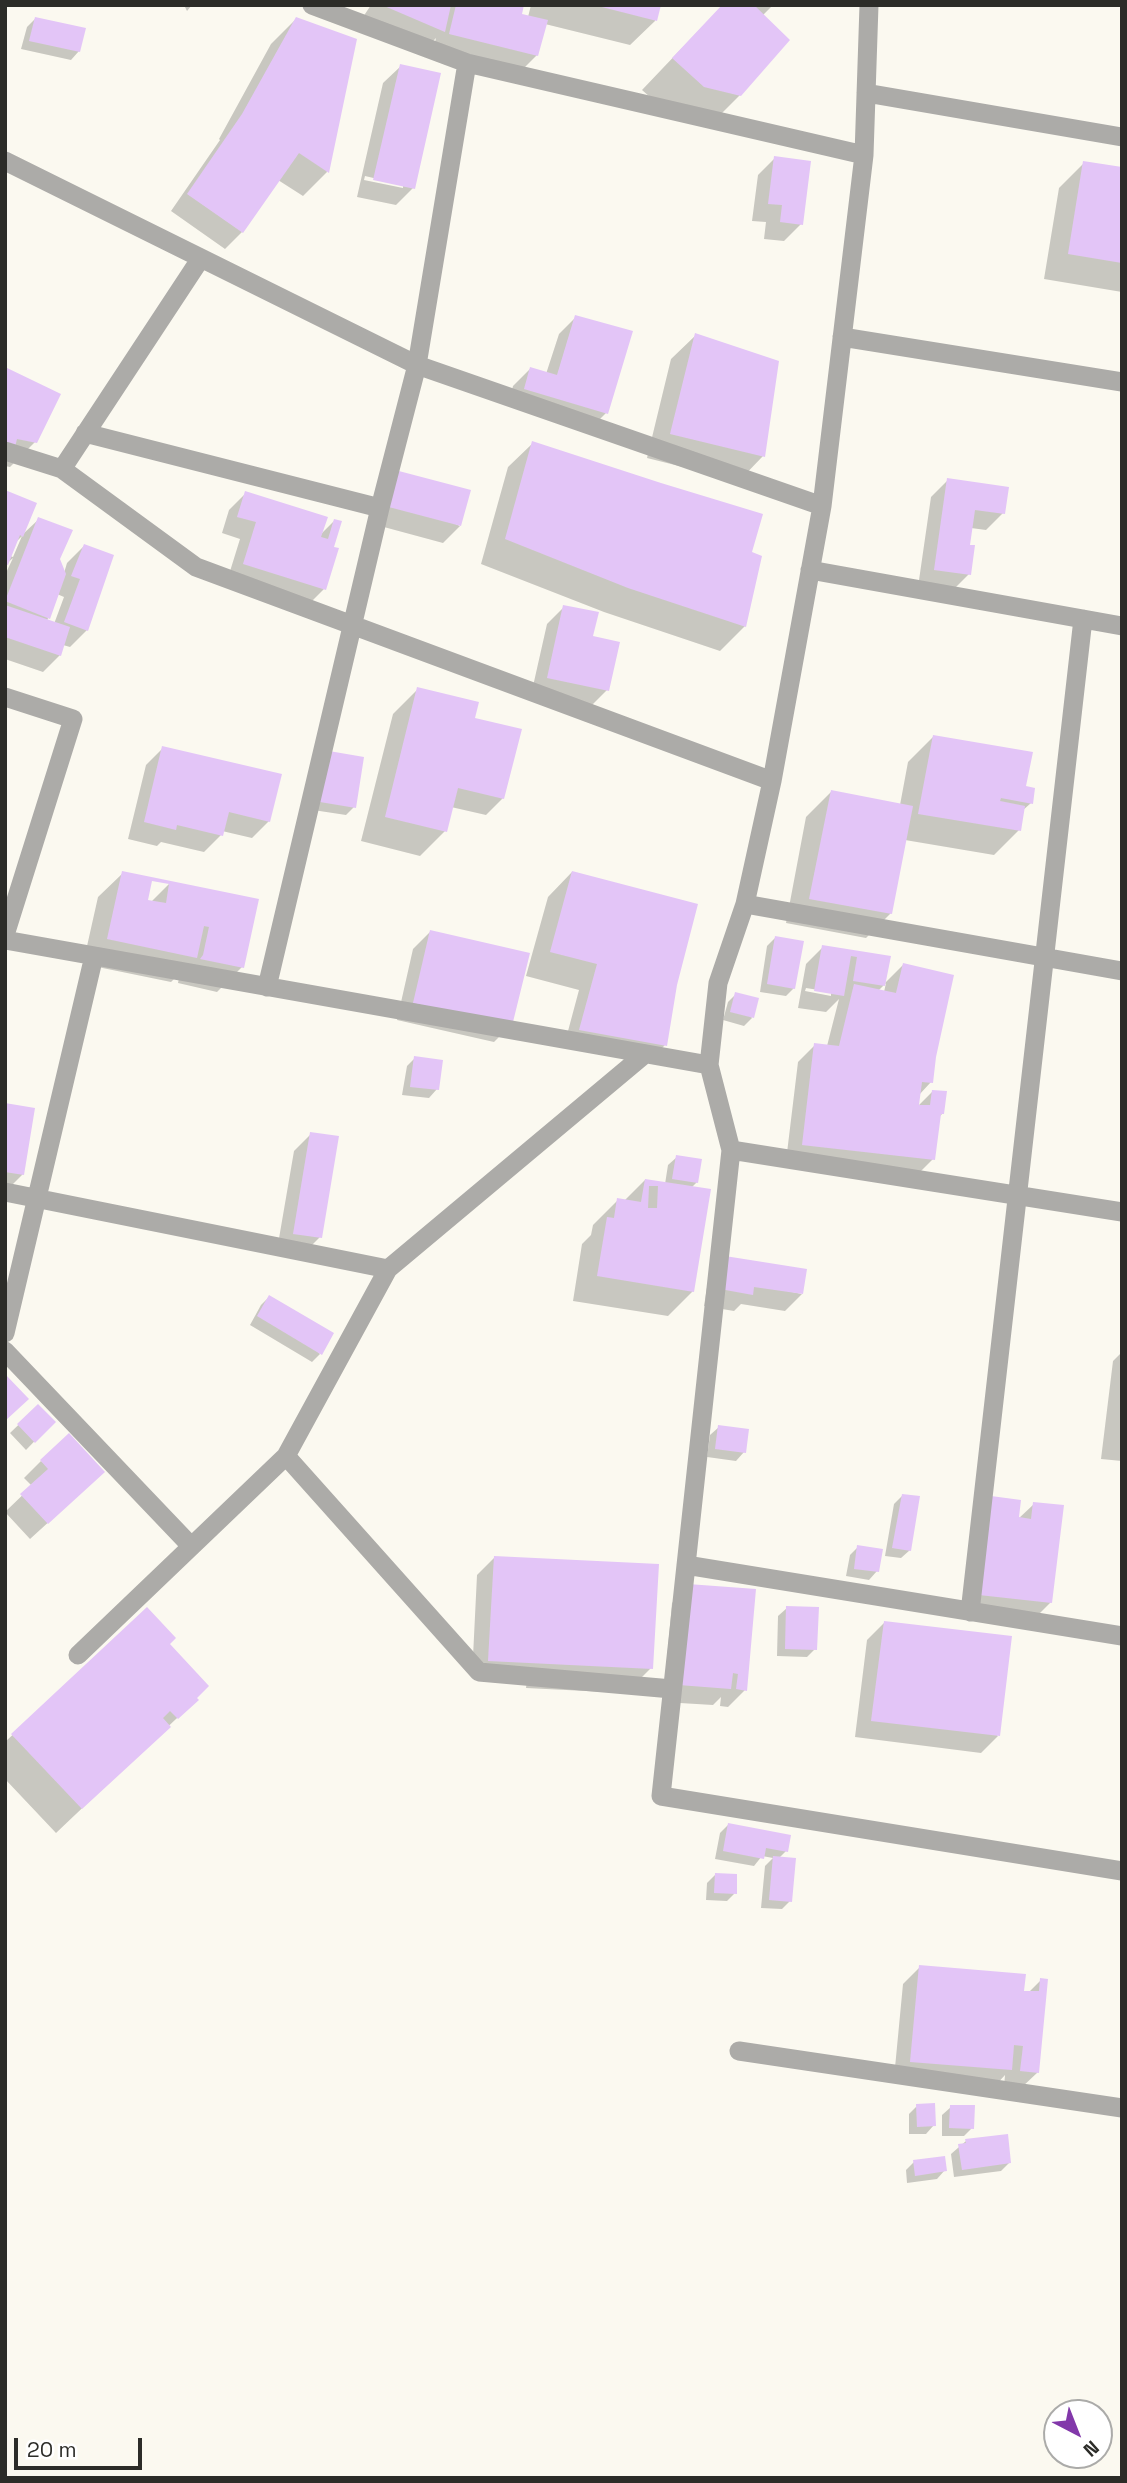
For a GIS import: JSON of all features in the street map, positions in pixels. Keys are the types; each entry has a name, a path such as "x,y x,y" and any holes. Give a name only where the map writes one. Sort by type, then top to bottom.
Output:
{"street":[{"path":"312,5 467,62 864,155"},
{"path":"869,5 864,155 822,506 772,781 745,904 718,983 709,1065 731,1150 661,1796 1122,1871"},
{"path":"267,987 380,508 417,365 467,62"},
{"path":"866,93 1122,137"},
{"path":"5,161 417,365 822,506"},
{"path":"62,469 201,258"},
{"path":"842,337 1122,382"},
{"path":"85,433 380,508"},
{"path":"5,451 62,469 196,567 772,781"},
{"path":"810,570 1122,626"},
{"path":"970,1612 1083,619"},
{"path":"5,697 73,719 5,937 94,956 709,1065"},
{"path":"745,904 1122,971"},
{"path":"5,1333 94,956"},
{"path":"78,1655 286,1456 388,1269 645,1054"},
{"path":"731,1150 1122,1212"},
{"path":"5,1192 388,1269"},
{"path":"5,1351 191,1546"},
{"path":"286,1456 480,1672 673,1689"},
{"path":"686,1565 1122,1636"},
{"path":"739,2051 1122,2108"}],"building":[{"path":"382,5 451,5 445,32"},
{"path":"456,5 524,5 522,14 548,20 538,56 449,34"},
{"path":"594,5 661,5 657,21"},
{"path":"722,5 754,5 790,40 741,96 704,87 672,58"},
{"path":"35,17 86,28 80,52 29,41"},
{"path":"296,17 357,39 329,173 299,153 243,233 187,194 242,114"},
{"path":"400,64 441,73 415,189 373,180"},
{"path":"774,156 811,161 803,225 780,222 782,205 768,204"},
{"path":"1083,161 1122,167 1122,263 1068,254"},
{"path":"575,315 633,331 608,414 524,389 530,367 557,375"},
{"path":"695,333 779,361 765,457 670,434"},
{"path":"5,367 61,394 37,443 17,439 15,447 5,445"},
{"path":"532,441 763,514 752,552 762,556 746,627 628,588 505,539"},
{"path":"395,470 471,490 461,526 385,506"},
{"path":"947,478 1009,487 1005,514 975,510 970,545 975,545 971,575 934,570"},
{"path":"5,490 37,503 8,565 5,564"},
{"path":"245,491 328,517 321,537 328,539 334,519 342,521 334,547 339,548 326,590 243,564 256,522 237,517"},
{"path":"38,517 73,530 60,559 66,574 50,619 5,601"},
{"path":"84,544 114,555 88,631 64,622 80,579 71,576"},
{"path":"5,605 70,627 61,656 5,637"},
{"path":"563,605 599,612 593,636 620,642 609,691 547,678"},
{"path":"417,687 479,702 475,718 522,729 504,799 458,788 447,832 385,817"},
{"path":"933,735 1033,752 1026,786 1035,788 1033,804 1001,798 1000,801 1025,806 1021,831 918,814"},
{"path":"162,746 282,774 270,822 229,812 223,836 177,825 176,830 144,822"},
{"path":"329,751 364,757 356,808 320,802"},
{"path":"831,790 913,806 892,914 809,899"},
{"path":"122,871 259,899 244,968 200,959 209,927 204,926 197,958 107,939","holes":["152,881 169,884 166,903 148,900"]},
{"path":"572,871 698,904 677,985 667,1046 579,1030 597,964 550,952"},
{"path":"430,930 530,953 512,1026 413,1003"},
{"path":"775,936 804,941 795,989 767,984"},
{"path":"822,945 891,956 885,986 853,981 857,957 851,956 844,996 814,991"},
{"path":"903,963 954,975 933,1083 922,1082 919,1105 930,1105 932,1090 947,1091 935,1160 802,1145 814,1043 839,1046 854,984 896,993"},
{"path":"735,992 759,998 754,1018 730,1012"},
{"path":"414,1056 443,1060 439,1090 410,1087"},
{"path":"5,1103 35,1108 24,1175 5,1172"},
{"path":"310,1132 339,1136 322,1238 293,1234"},
{"path":"676,1155 702,1159 698,1183 672,1179"},
{"path":"645,1179 711,1189 694,1292 597,1276 607,1217 614,1218 617,1198 641,1202","holes":["649,1186 658,1186 657,1208 648,1208"]},
{"path":"725,1256 807,1269 803,1294 754,1287 753,1295 720,1289"},
{"path":"269,1295 334,1333 322,1355 257,1316"},
{"path":"5,1374 29,1399 5,1421"},
{"path":"38,1404 56,1422 35,1443 17,1424"},
{"path":"718,1425 749,1429 746,1453 715,1449"},
{"path":"69,1433 105,1472 48,1524 20,1494 48,1469 40,1460"},
{"path":"902,1494 920,1496 911,1551 892,1548"},
{"path":"991,1496 1021,1500 1019,1517 1031,1519 1033,1502 1064,1505 1052,1603 979,1595"},
{"path":"857,1545 883,1549 879,1572 854,1569"},
{"path":"494,1556 659,1564 653,1669 488,1661"},
{"path":"688,1584 756,1589 747,1691 736,1689 738,1674 733,1673 731,1689 679,1685"},
{"path":"786,1606 819,1607 817,1650 785,1649"},
{"path":"147,1607 176,1638 170,1644 209,1686 197,1698 199,1700 178,1719 170,1711 163,1718 171,1727 82,1809 11,1734"},
{"path":"884,1621 1012,1636 1000,1736 871,1721"},
{"path":"728,1823 791,1835 788,1852 766,1848 764,1859 723,1851"},
{"path":"773,1856 796,1858 792,1902 769,1900"},
{"path":"715,1873 737,1874 737,1894 714,1893"},
{"path":"919,1965 1026,1974 1024,1991 1039,1991 1040,1978 1048,1979 1039,2073 1020,2071 1023,2046 1014,2045 1012,2070 910,2062"},
{"path":"935,2103 936,2126 917,2127 916,2104"},
{"path":"950,2105 975,2105 974,2129 949,2128"},
{"path":"1008,2134 1011,2163 962,2170 958,2144 966,2143 965,2139"},
{"path":"945,2156 947,2171 915,2176 913,2160"}]}
